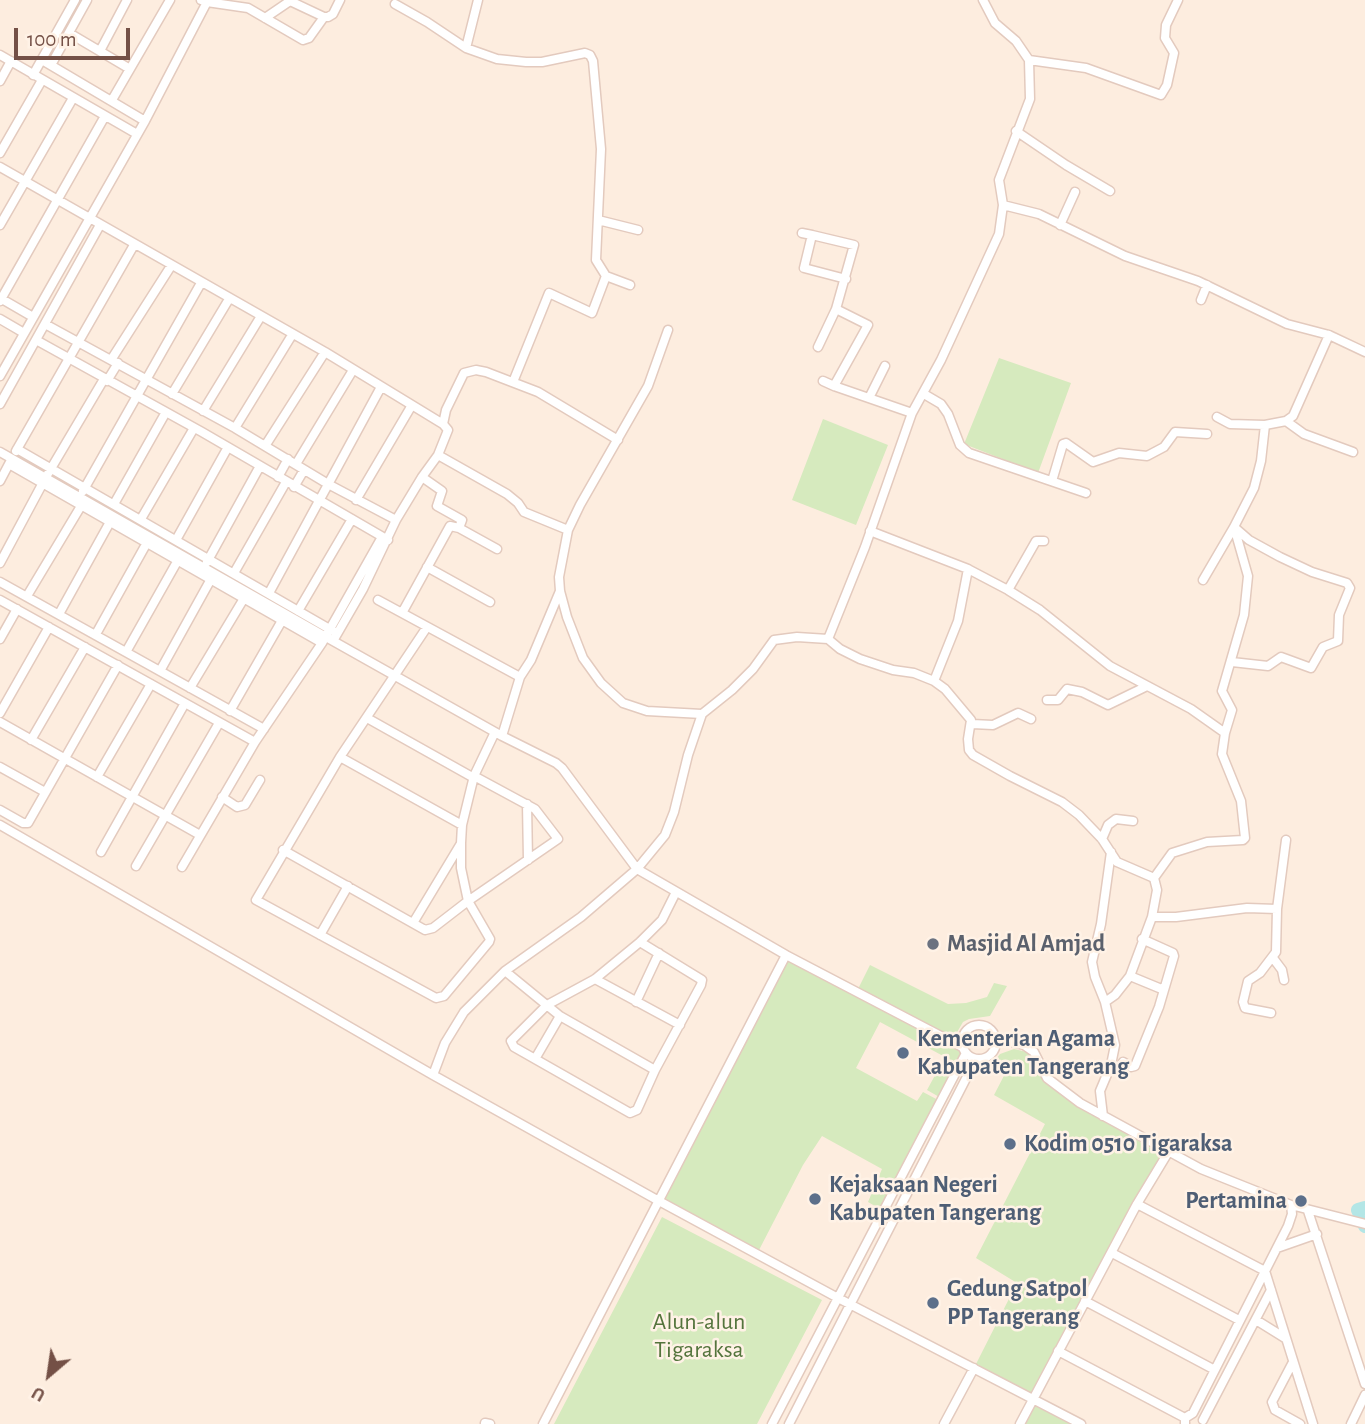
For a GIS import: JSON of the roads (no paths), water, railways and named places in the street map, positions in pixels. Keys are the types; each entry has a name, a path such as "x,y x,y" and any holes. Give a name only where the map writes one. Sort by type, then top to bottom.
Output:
{"street":[{"path":"33,75 75,0"},
{"path":"51,65 87,0"},
{"path":"100,51 127,0"},
{"path":"112,100 170,0"},
{"path":"0,376 145,121 204,1 248,8 303,40 309,38 324,18 333,14 340,0"},
{"path":"466,48 478,0"},
{"path":"828,639 912,413 924,394 999,233 1003,205 999,180 1030,99 1029,60 1016,41 995,23 983,0"},
{"path":"1029,60 1086,68 1161,95 1167,85 1174,53 1165,38 1166,25 1178,0"},
{"path":"265,18 290,1 324,18"},
{"path":"395,4 466,48 497,59 542,62 585,53 590,55 593,61 601,149 596,260 606,276 629,285"},
{"path":"69,33 130,69"},
{"path":"0,55 137,134"},
{"path":"42,60 145,121"},
{"path":"0,81 11,61"},
{"path":"0,153 42,80"},
{"path":"0,225 73,98"},
{"path":"33,317 0,299 105,116"},
{"path":"1016,131 1110,191"},
{"path":"0,167 325,352 443,424 449,432 438,455 385,538 329,637 255,742 182,867"},
{"path":"1060,225 1075,192"},
{"path":"1003,205 1039,214 1125,256 1207,285 1287,324 1329,335 1365,352"},
{"path":"598,220 638,230"},
{"path":"0,404 100,225"},
{"path":"802,233 854,245 836,309 818,347"},
{"path":"812,235 804,268 846,279"},
{"path":"0,481 134,245"},
{"path":"93,373 110,360 171,266"},
{"path":"513,382 549,293 592,313 606,276"},
{"path":"27,596 85,487 201,283"},
{"path":"1200,300 1207,285"},
{"path":"172,394 229,299"},
{"path":"834,386 868,324 836,309"},
{"path":"141,519 261,316"},
{"path":"0,319 24,333"},
{"path":"45,324 235,428 328,485 396,520"},
{"path":"668,330 648,386 568,530 559,577 560,591 583,658 601,683 623,703 647,711 702,714"},
{"path":"235,428 292,335"},
{"path":"1217,417 1230,424 1265,425 1286,421 1293,416 1329,335"},
{"path":"36,340 385,538"},
{"path":"265,446 325,352"},
{"path":"0,564 46,477 106,380 110,360"},
{"path":"869,398 885,366"},
{"path":"234,573 292,461 353,370"},
{"path":"443,424 446,410 467,371 486,372 538,392 618,440"},
{"path":"823,381 912,413"},
{"path":"269,593 381,387"},
{"path":"924,394 941,404 948,414 960,445 969,453 1086,493"},
{"path":"356,500 412,405"},
{"path":"194,428 203,411"},
{"path":"114,505 166,412"},
{"path":"1286,421 1304,434 1353,452"},
{"path":"1203,580 1234,527 1258,477 1265,425"},
{"path":"1052,481 1063,444 1066,443 1093,462 1119,453 1147,456 1164,447 1175,432 1208,434"},
{"path":"176,540 228,447"},
{"path":"17,449 46,477 110,522 151,536 176,540 234,573 248,592"},
{"path":"0,452 10,461 46,477 85,487 141,519 151,536 178,560 248,592 284,617 329,637 562,768 637,869 676,892 786,955 964,1050 976,1059 992,1055 996,1047 997,1039 989,1027 975,1025 964,1032 964,1050 772,1424"},
{"path":"438,455 507,494 524,512 568,530"},
{"path":"202,570 260,466"},
{"path":"294,486 304,470"},
{"path":"422,477 442,491 437,506 462,520 459,528"},
{"path":"79,502 151,536 211,579 248,592 269,593 295,608 329,637"},
{"path":"230,711 284,617 295,608 352,519"},
{"path":"59,614 110,522"},
{"path":"402,613 452,525 497,549"},
{"path":"1232,662 1268,666 1281,657 1311,668 1323,648 1338,641 1339,615 1350,588 1347,583 1312,572 1280,557 1249,540 1234,527"},
{"path":"1105,1002 1115,995 1130,976 1152,917 1157,890 1154,878 1172,853 1207,842 1245,838 1241,801 1222,754 1232,710 1222,691 1244,615 1248,576 1234,527"},
{"path":"870,531 968,569 1008,590 1040,610 1110,666 1145,687 1191,709 1225,733"},
{"path":"31,740 84,647 98,635 151,536"},
{"path":"1008,590 1036,541 1044,541"},
{"path":"126,652 178,560"},
{"path":"427,567 490,602"},
{"path":"934,681 958,621 968,569"},
{"path":"160,671 211,579"},
{"path":"0,582 264,729"},
{"path":"427,627 340,757 256,900 436,998 441,998 490,939 468,901 461,868 462,825 474,777 499,734 520,677 531,660 560,591"},
{"path":"176,698 188,687 248,592"},
{"path":"0,600 255,742"},
{"path":"378,600 520,677"},
{"path":"0,639 17,609"},
{"path":"0,713 49,627"},
{"path":"84,647 85,628"},
{"path":"433,1075 445,1043 464,1012 505,971 581,917 637,869 665,835 702,714 753,669 774,640 797,637 828,639 840,649 860,659 934,681 956,700 972,724 968,739 973,755 1062,802 1102,839 1118,863 1154,878"},
{"path":"0,810 23,823 28,823 118,664"},
{"path":"97,777 151,684"},
{"path":"1047,700 1058,700 1067,689 1083,692 1108,705 1145,687"},
{"path":"102,852 188,705 200,694"},
{"path":"972,724 993,725 1017,713 1031,719"},
{"path":"284,850 425,930 433,928 558,839 535,809 367,718"},
{"path":"0,722 200,835"},
{"path":"135,866 219,723"},
{"path":"340,757 462,825"},
{"path":"0,767 45,792"},
{"path":"222,797 237,807 245,805 260,780"},
{"path":"527,804 528,860"},
{"path":"1102,839 1108,825 1116,819 1133,821"},
{"path":"0,825 433,1075 659,1201 838,1298 1081,1424"},
{"path":"1270,1013 1245,1009 1243,1002 1248,981 1260,973 1276,952 1277,909 1286,840"},
{"path":"413,923 461,843"},
{"path":"1103,1116 1100,1091 1111,1065 1115,1045 1092,962 1101,924 1111,852"},
{"path":"320,935 348,886"},
{"path":"640,942 702,979 637,1110 630,1114 514,1047 511,1041 547,1005 595,979 640,942 662,920 676,892"},
{"path":"1152,917 1176,917 1247,908 1277,909"},
{"path":"1123,1062 1131,1067 1135,1066 1164,990 1174,954 1142,939"},
{"path":"636,1002 659,953"},
{"path":"542,1424 786,955"},
{"path":"1273,958 1282,970 1284,980"},
{"path":"505,971 560,1016 655,1070"},
{"path":"1130,976 1164,990"},
{"path":"595,979 680,1025"},
{"path":"535,1059 560,1016"},
{"path":"997,1039 1024,1045 1034,1052 1047,1078 1055,1086 1103,1116 1214,1175 1291,1205 1365,1224"},
{"path":"789,1424 976,1059"},
{"path":"1020,1424 1168,1151"},
{"path":"1138,1204 1265,1271 1313,1424"},
{"path":"1058,1351 1184,1421 1193,1412 1277,1248 1290,1220 1291,1205"},
{"path":"1308,1210 1365,1384"},
{"path":"1277,1248 1317,1234"},
{"path":"1112,1252 1240,1320"},
{"path":"1203,1422 1270,1290"},
{"path":"1085,1301 1213,1369"},
{"path":"1255,1320 1285,1338"},
{"path":"1293,1362 1272,1402 1275,1410 1300,1424"},
{"path":"944,1424 974,1368"},
{"path":"1351,1424 1365,1395"},
{"path":"1193,1412 1201,1416 1203,1422"}],"waterway":[{"path":"1365,1208 1358,1210 1365,1226"}],"place":[{"name":"Masjid Al Amjad","path":"933,944"},
{"name":"Kementerian Agama Kabupaten Tangerang","path":"903,1053"},
{"name":"Kodim 0510 Tigaraksa","path":"1010,1144"},
{"name":"Kejaksaan Negeri Kabupaten Tangerang","path":"815,1199"},
{"name":"Pertamina","path":"1301,1201"},
{"name":"Gedung Satpol PP Tangerang","path":"933,1303"}],"park label":[{"name":"Alun-alun Tigaraksa","path":"699,1336"}]}
